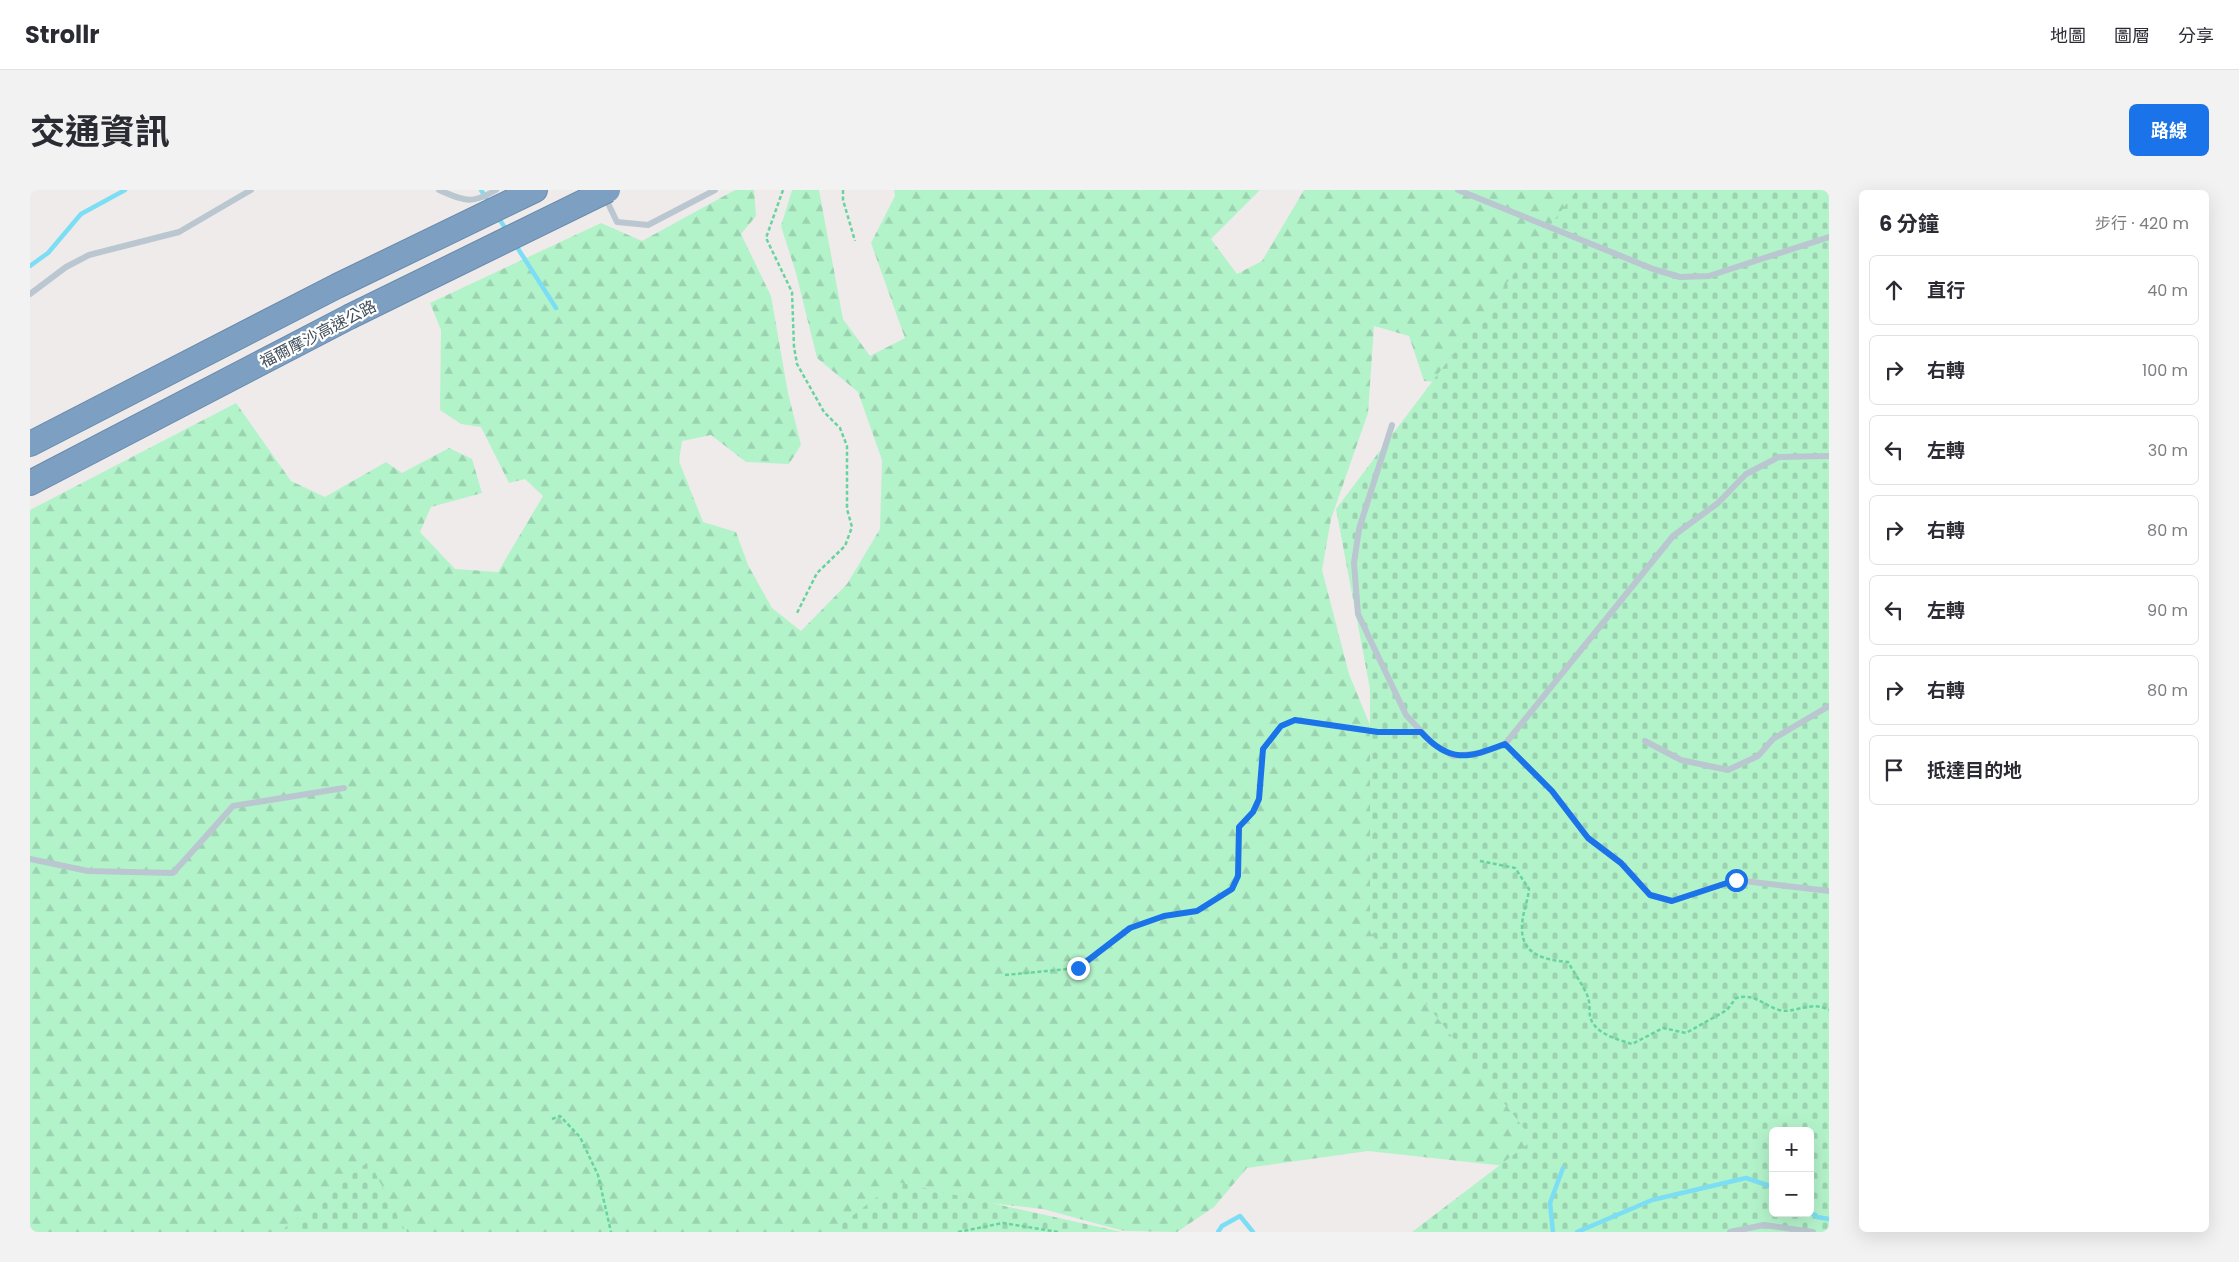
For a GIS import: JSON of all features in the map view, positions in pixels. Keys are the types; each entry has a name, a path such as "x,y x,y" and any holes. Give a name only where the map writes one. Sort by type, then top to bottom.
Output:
{"highway":[{"name":"福爾摩沙高速公路","path":"30,444 337,286 535,190"},
{"name":"福爾摩沙高速公路","path":"30,483 349,317 608,190"}],"lane":[{"path":"30,294 66,267 89,255 179,232 251,190"},
{"path":"439,190 460,200 480,200 496,190"},
{"path":"601,190 618,222 648,224 715,190"},
{"path":"1458,190 1653,269 1680,277 1709,276 1829,236"},
{"path":"1392,426 1359,529 1354,563 1358,614 1406,715 1433,744 1452,756 1481,753 1505,744 1673,536 1718,503 1746,474 1779,457 1829,456"},
{"path":"1645,741 1681,760 1728,770 1758,756 1773,738 1829,706"},
{"path":"1505,744 1552,791 1588,838 1621,863 1650,895 1672,901 1736,880 1829,891"},
{"path":"30,859 88,871 173,874 233,806 344,788"},
{"path":"1730,1232 1764,1225 1813,1232"}],"path":[{"path":"783,190 766,238 792,292 794,347 797,364 824,412 840,428 847,446 847,509 852,527 845,546 817,573 797,613"},
{"path":"843,190 843,200 856,241"},
{"path":"1005,975 1078,968 1130,928 1164,916 1197,911 1232,889 1238,876 1239,827 1253,812 1259,799 1263,749 1281,726 1295,720 1378,732 1421,732"},
{"path":"1480,861 1514,868 1529,888 1522,926 1524,940 1534,955 1549,960 1568,962 1587,996 1590,1006 1590,1017 1598,1028 1608,1035 1632,1044 1663,1028 1686,1033 1727,1010 1736,998 1747,995 1781,1010 1821,1006 1829,1010"},
{"path":"552,1119 560,1116 580,1137 598,1175 611,1232"},
{"path":"958,1232 1002,1223 1058,1232"}],"green space":[{"path":"735,190 754,190 756,216 741,234 771,296 788,393 801,445 789,464 746,462 711,435 682,441 679,461 703,522 736,532 748,565 772,608 801,631 847,584 880,529 882,460 858,392 817,358 796,273 781,226 792,190 819,190 843,319 870,356 905,338 871,243 895,196 894,190 1260,190 1211,239 1237,274 1262,261 1304,190 1674,190 1829,472 1467,384 1424,381 1409,336 1374,326 1368,413 1331,519 1322,570 1349,674 1383,757 1784,1026 1812,1127 1769,1127 1769,1132 1524,1168 1368,1151 1247,1168 1214,1207 1177,1232 1124,1231 1043,1209 952,1199 864,1232 407,1232 381,1212 314,1232 30,1232 30,510 236,403 291,481 325,497 386,462 402,473 449,448 472,459 482,493 431,507 420,532 455,569 498,572 543,496 525,479 509,483 481,427 461,424 440,410 441,330 430,303 601,223 642,241"},
{"path":"1577,190 1829,190 1829,1232 1412,1232 1533,1140 1370,932 1370,689 1336,509"},
{"path":"1814,1134 1829,1188 1814,1143"},
{"path":"369,1161 406,1232 280,1232"},
{"path":"897,1182 1122,1232 831,1232"}],"waterway":[{"path":"30,266 48,253 81,214 125,190"},
{"path":"481,190 490,204"},
{"path":"498,217 507,231"},
{"path":"515,244 556,308"},
{"path":"1553,1232 1550,1203 1563,1168"},
{"path":"1577,1232 1652,1200 1746,1178 1769,1186"},
{"path":"1814,1215 1829,1219"},
{"path":"1218,1232 1222,1226 1240,1216 1253,1232"}],"route":[{"path":"1078,968 1130,928 1164,916 1197,911 1232,889 1238,876 1239,827 1253,812 1259,799 1263,749 1281,726 1295,720 1378,732 1421,732 1433,744 1452,756 1481,753 1505,744 1552,791 1588,838 1621,863 1650,895 1672,901 1736,880"}]}
